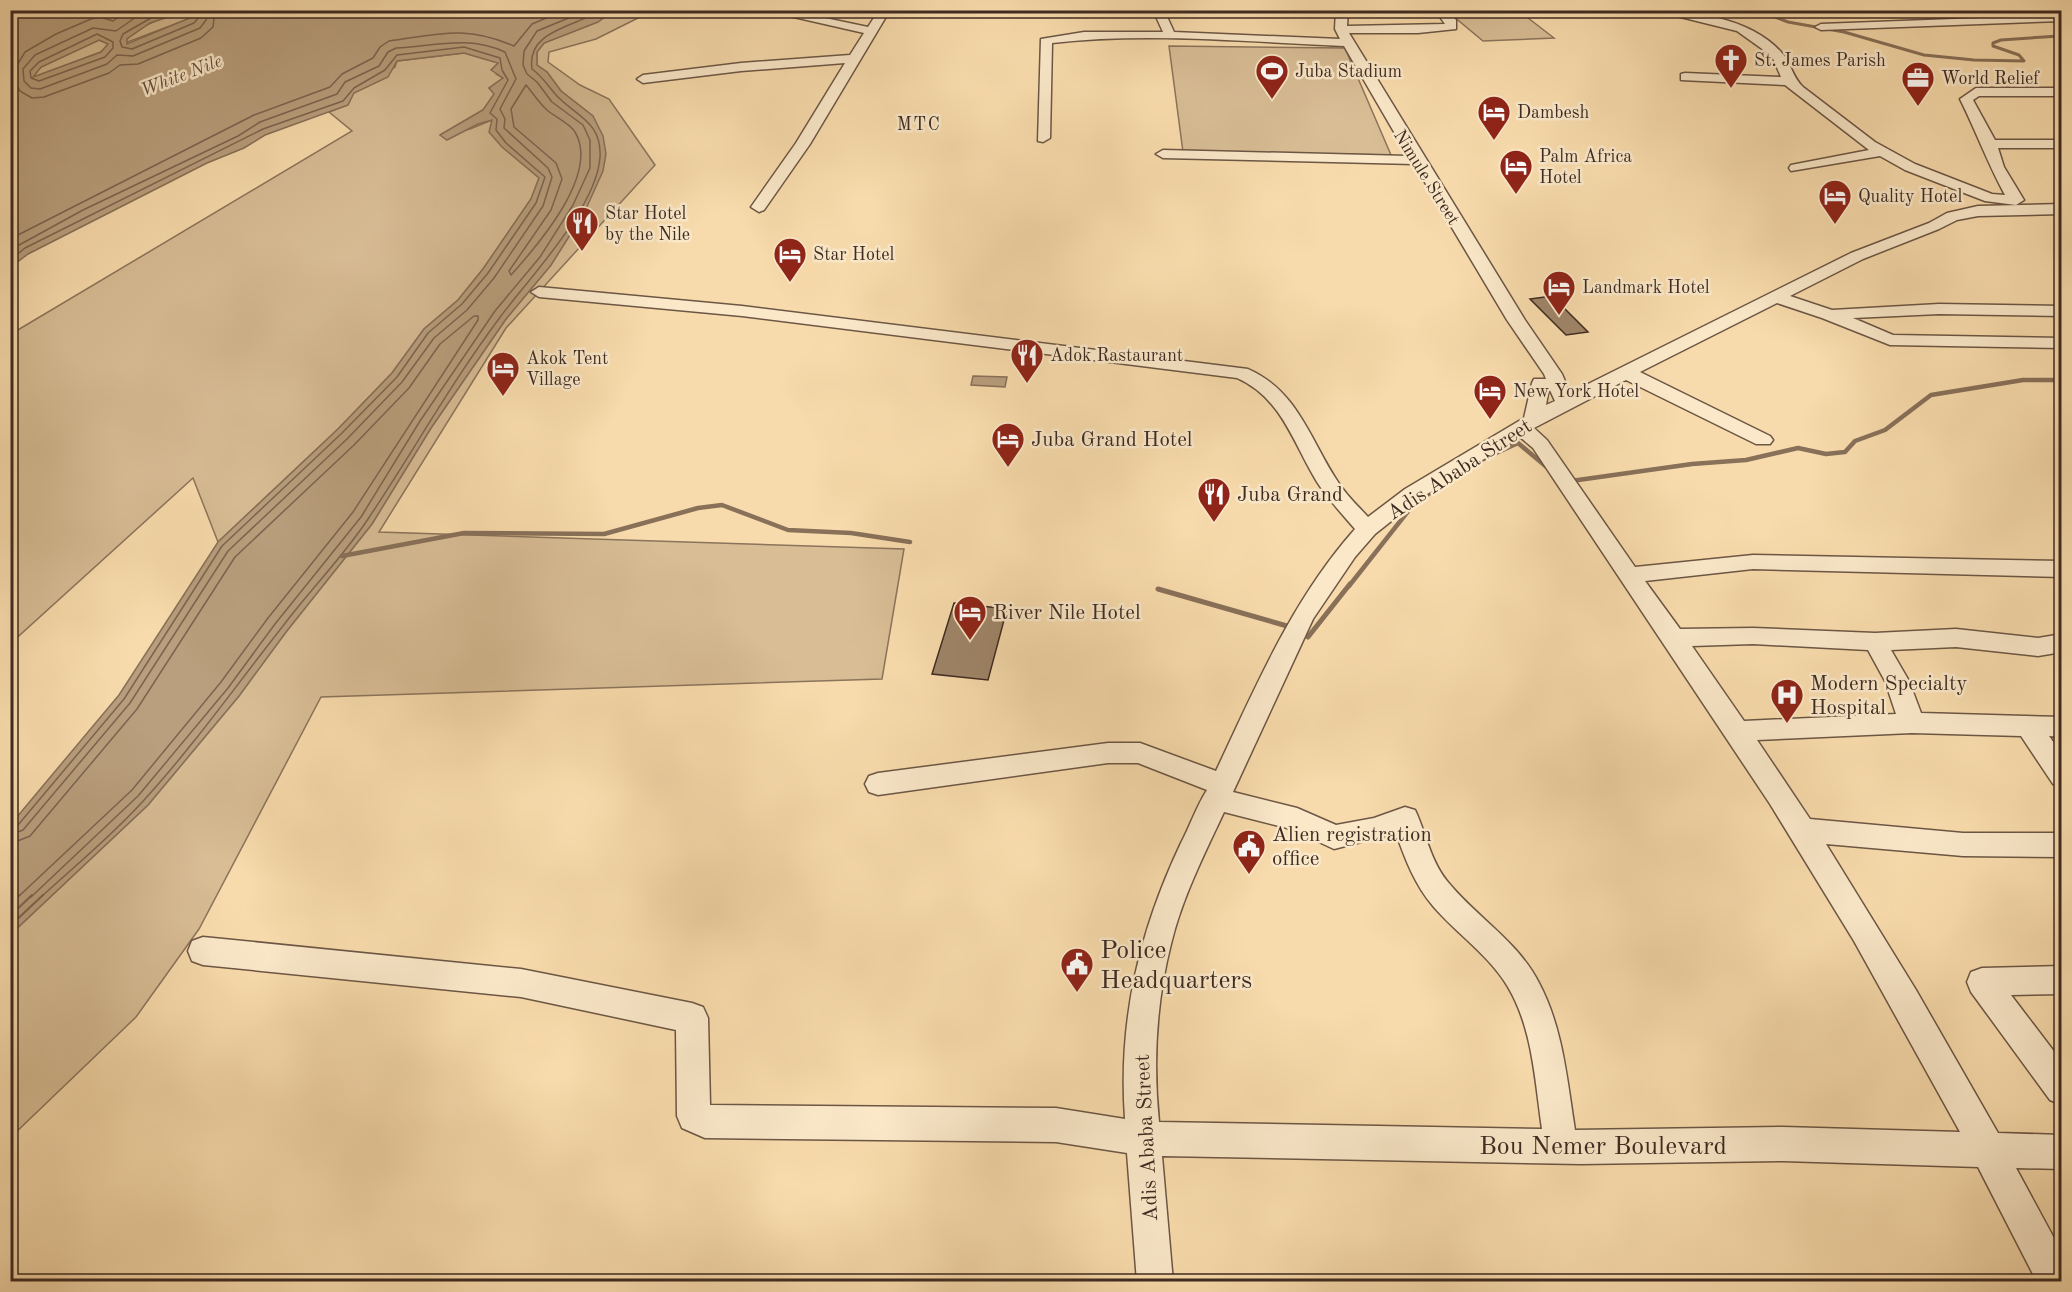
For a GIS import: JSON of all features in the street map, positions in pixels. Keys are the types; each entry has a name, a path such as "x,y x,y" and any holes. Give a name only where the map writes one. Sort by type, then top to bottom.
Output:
{"street":[{"path":"768,10 870,31"},
{"path":"759,207 803,144 870,31 885,10"},
{"path":"1158,10 1170,35"},
{"path":"1342,10 1344,36"},
{"path":"1043,138 1046,96 1045,42 1059,37 1344,36 1452,27 1450,20 1440,10"},
{"path":"1657,10 1705,18 1741,29 1777,54 1789,81 1881,152 1936,177 2015,204"},
{"path":"1705,18 1723,10"},
{"path":"1900,10 1922,23"},
{"path":"2021,10 2061,30"},
{"path":"1821,27 2061,18"},
{"name":"Nimule Street","path":"1344,36 1416,160 1527,338 1529,350 1547,379 1543,415"},
{"path":"643,79 741,67 854,58"},
{"path":"1684,77 1789,81"},
{"path":"2015,204 1997,167 1990,144 1966,99 1971,94 2061,92"},
{"path":"1990,144 2061,144"},
{"path":"1796,168 1881,152"},
{"path":"1162,154 1416,160"},
{"name":"Adis Ababa Street","path":"1155,1281 1139,1086 1142,1018 1156,944 1177,883 1303,616 1347,552 1367,529 1412,494 1543,415 1857,256 1934,226 1952,216 2015,204 2061,209"},
{"path":"540,292 742,311 1241,373 1254,377 1272,389 1308,444 1327,482 1367,529"},
{"path":"1775,297 1828,314 1894,341 2061,343"},
{"path":"1828,314 1939,309 2061,311"},
{"path":"1991,310 2024,342"},
{"path":"1627,373 1763,440"},
{"path":"1592,389 1583,382 1547,379 1540,444 1738,731 1801,831 1990,1149 2057,1281"},
{"path":"1629,575 1753,562 1996,570 2061,569"},
{"path":"1674,638 1753,636 1875,642 1956,638 2038,647 2061,643"},
{"path":"1875,642 1892,671 1912,723"},
{"path":"1738,731 1912,723 2061,727"},
{"path":"2028,726 2061,776"},
{"path":"878,784 1108,753 1140,753 1218,792 1297,819 1334,837 1374,829 1405,818 1422,868 1442,896 1487,938 1518,975 1536,1010 1561,1146"},
{"path":"1801,831 1987,846 2061,845"},
{"name":"Bou Nemer Boulevard","path":"203,951 521,983 692,1018 694,1116 705,1121 1056,1125 1144,1139 1561,1146 1783,1144 2061,1152"},
{"path":"2061,980 1982,982 2061,1089"}],"shaded area":[{"path":"186,11 199,11 187,14 199,15 125,43 129,37 143,27"},
{"path":"613,11 652,11 596,39 549,52 548,62 580,85 609,99 655,165 506,328 379,532 904,549 882,679 321,697 199,929 136,1017 11,1137 11,934 148,805 239,696 286,632 372,524 431,428 506,319 551,265 585,211 593,116 561,91 547,72 537,65 537,52 544,43 597,22"},
{"path":"1447,11 1519,11 1554,38 1483,41"},
{"path":"99,40 109,44 101,52 32,78 41,67"},
{"name":"Juba Stadium","path":"1169,46 1345,48 1391,155 1183,152"},
{"path":"464,53 499,63 496,74 503,78 489,88 495,94 483,110 440,135 470,129 492,120 522,163 539,178 531,199 483,269 458,300 424,329 392,373 338,429 218,542 193,478 11,643 11,334 352,131 329,112 348,105 353,93 395,67 397,61"}],"water":[{"name":"White Nile","path":"11,10 186,11 150,23 127,39 127,44 197,15 184,14 199,11 613,11 598,22 544,43 537,52 537,65 547,72 561,91 593,116 603,136 606,154 603,171 585,211 551,265 506,319 431,428 372,524 286,632 239,696 148,805 11,934 11,824 119,695 218,542 338,429 392,373 424,329 458,300 483,269 531,199 539,178 502,147 489,132 492,120 478,124 447,140 440,135 483,110 494,94 489,88 503,78 491,70 498,63 464,53 397,61 388,77 354,93 348,105 265,135 244,148 207,163 28,254 11,267","holes":["99,40 108,44 101,52 33,77 41,67"]},
{"path":"973,376 1007,377 1005,387 971,385"}],"building":[{"name":"Landmark Hotel","path":"1552,296 1588,332 1566,335 1530,299"},
{"name":"River Nile Hotel","path":"954,603 1007,609 988,680 932,674"}],"waterway":[{"path":"1756,10 1788,22 1844,32 1924,55 1974,60 2024,61 2019,55 1993,46 1993,43 2001,40 2059,36"},
{"path":"1571,481 1692,464 1746,460 1798,448 1826,454 1845,452 1855,441 1885,430 1931,395 2023,380 2062,380"},
{"path":"1481,460 1518,443 1549,469"},
{"path":"1349,586 1413,505 1443,484"},
{"path":"342,556 464,533 604,534 698,508 722,505 788,530 851,533 910,542"},
{"path":"1308,637 1350,584"},
{"path":"1158,589 1294,628"}],"place":[{"name":"St. James Parish","path":"1731,89"},
{"name":"Juba Stadium","path":"1272,100"},
{"name":"World Relief","path":"1918,107"},
{"name":"Dambesh","path":"1494,141"},
{"name":"Palm Africa Hotel","path":"1516,195"},
{"name":"Quality Hotel","path":"1835,225"},
{"name":"Star Hotel by the Nile","path":"582,252"},
{"name":"Star Hotel","path":"790,283"},
{"name":"Landmark Hotel","path":"1559,316"},
{"name":"Adok Rastaurant","path":"1027,384"},
{"name":"Akok Tent Village","path":"503,397"},
{"name":"New York Hotel","path":"1490,420"},
{"name":"Juba Grand Hotel","path":"1008,468"},
{"name":"Juba Grand","path":"1214,523"},
{"name":"River Nile Hotel","path":"970,641"},
{"name":"Modern Specialty Hospital","path":"1787,724"},
{"name":"Alien registration office","path":"1249,875"},
{"name":"Police Headquarters","path":"1077,993"}],"district":[{"name":"MTC","path":"919,124"}]}
